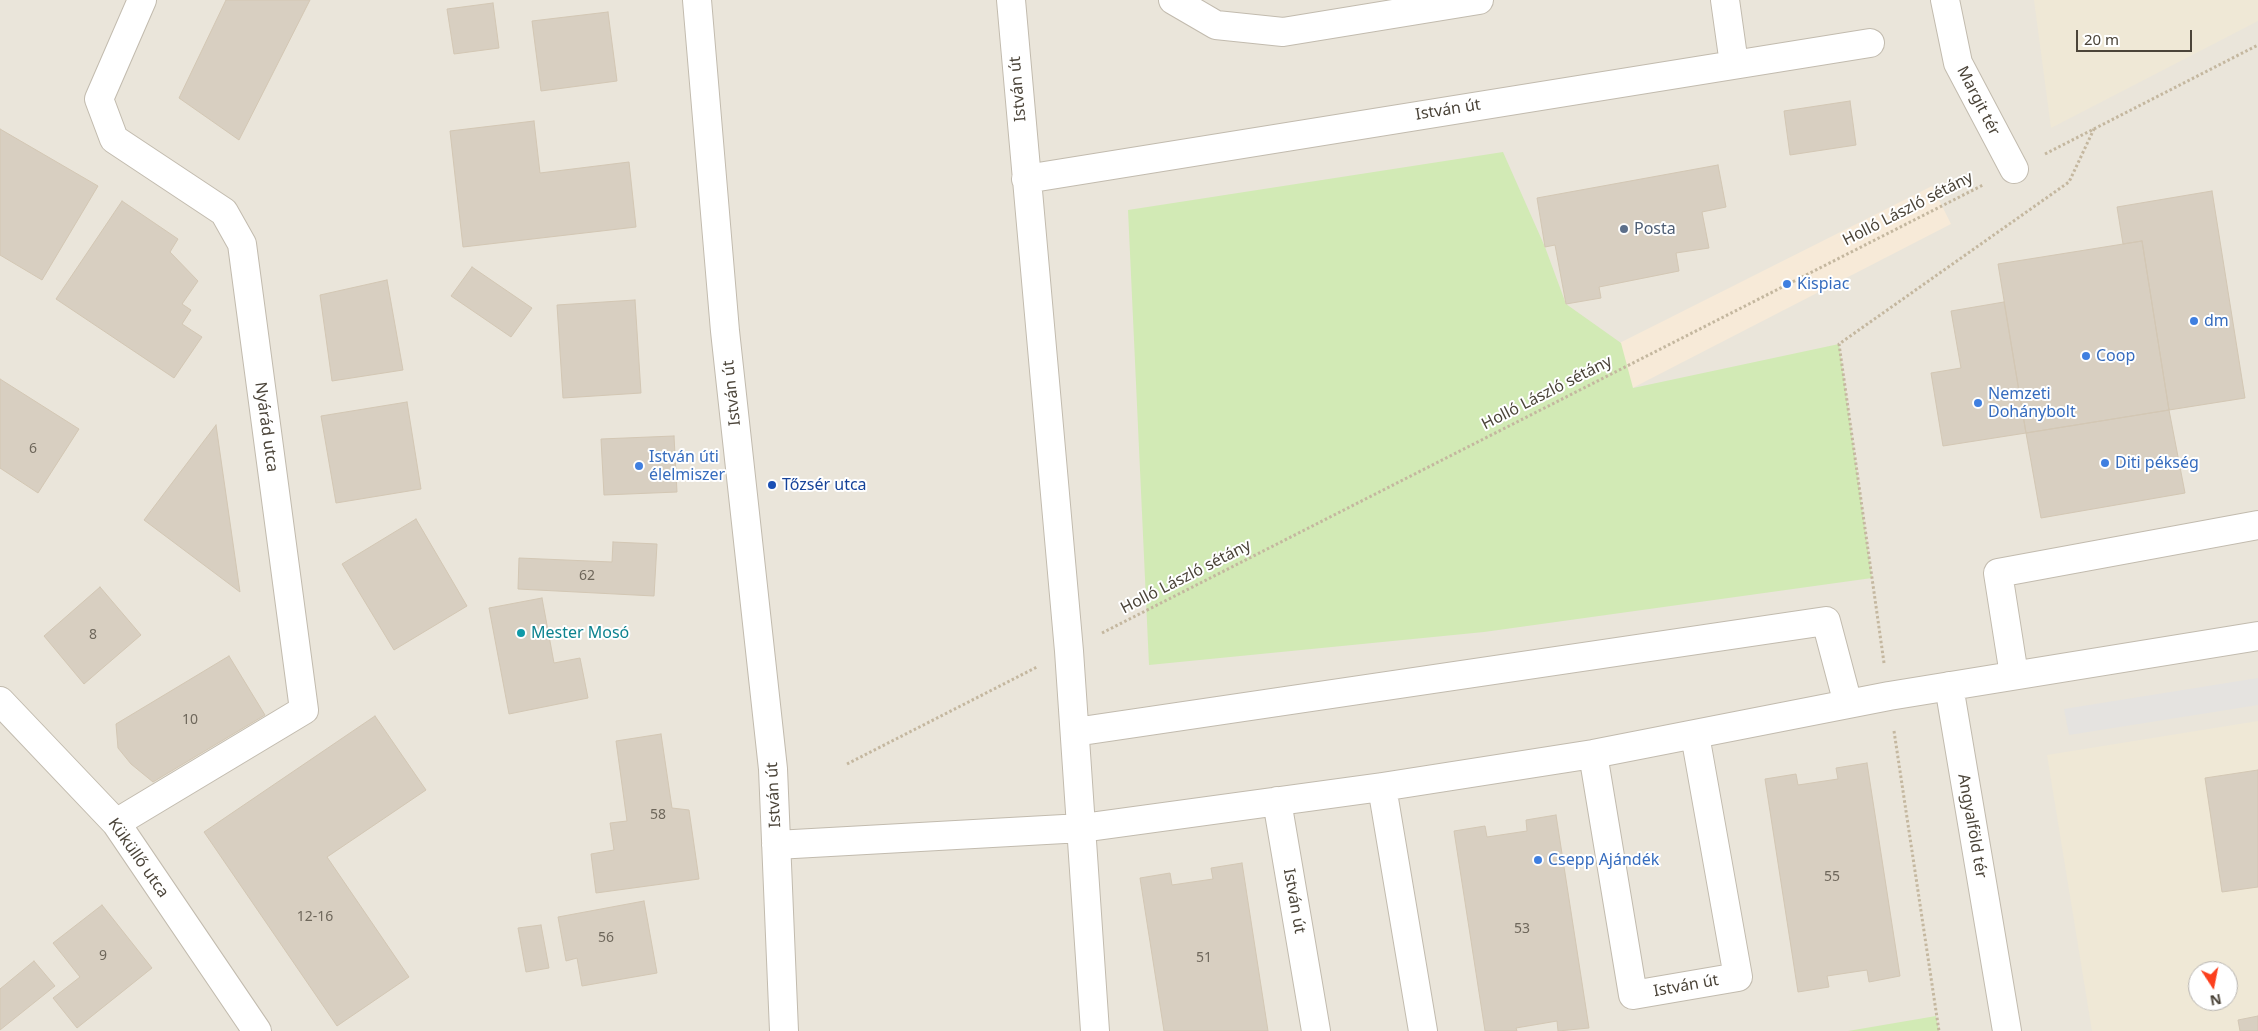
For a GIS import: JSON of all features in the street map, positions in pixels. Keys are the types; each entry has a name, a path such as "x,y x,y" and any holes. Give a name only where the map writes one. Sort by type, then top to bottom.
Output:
{"street":[{"name":"Nyárád utca","path":"116,823 304,710 242,244 224,212 114,139 99,99 142,0"},
{"name":"István út","path":"697,0 725,331 773,769 784,1031"},
{"path":"1173,0 1216,25 1283,32 1480,0"},
{"path":"1725,0 1734,64"},
{"name":"Margit tér","path":"1945,0 1958,63 2014,169"},
{"name":"István út","path":"1012,1 1075,732 1095,1031"},
{"name":"István út","path":"1026,179 1734,64 1870,44"},
{"path":"2014,675 1998,573 2258,526"},
{"path":"1075,732 1826,622 1848,704"},
{"path":"1949,686 2258,636"},
{"name":"István út","path":"776,844 1082,828 1382,787 1593,754 1949,686"},
{"name":"Angyalföld tér","path":"1949,686 2007,1031"},
{"name":"Küküllő utca","path":"0,702 116,823 257,1031"},
{"name":"István út","path":"1593,754 1632,996 1738,977 1695,734"},
{"path":"1382,787 1423,1031"},
{"name":"István út","path":"1277,801 1316,1031"}],"path":[{"name":"Holló László sétány","path":"847,764 2258,45"},
{"path":"1939,1031 1839,344 2069,182 2094,129"}],"shaded area":[{"path":"0,0 2258,0 2258,1031 0,1031"},
{"path":"2034,0 2258,0 2258,21 2051,128"},
{"name":"Kispiac","path":"1932,186 1951,224 1547,432 1526,390"},
{"path":"2258,678 2258,705 2069,735 2064,709"},
{"path":"2258,721 2258,1031 2092,1031 2047,755"}],"green space":[{"path":"1503,152 1545,247 1566,304 1621,343 1633,388 1839,344 1872,578 1484,632 1149,665 1128,210"},
{"path":"1936,1016 1939,1031 1848,1031"}],"building":[{"path":"226,0 310,0 239,140 179,98"},
{"path":"493,3 499,48 454,54 447,9"},
{"path":"608,12 617,81 541,91 532,21"},
{"path":"1850,101 1856,145 1790,155 1784,111"},
{"path":"534,121 540,173 629,162 636,227 463,247 450,131"},
{"path":"0,129 98,186 42,280 0,255"},
{"name":"Posta","path":"1718,165 1726,207 1702,212 1709,248 1676,253 1679,271 1599,287 1601,298 1566,304 1555,245 1545,247 1537,198"},
{"name":"dm","path":"2212,191 2245,398 2169,410 2142,241 2123,244 2117,207"},
{"path":"122,201 178,239 170,252 198,281 182,304 191,310 182,324 202,337 174,378 56,299"},
{"name":"Coop","path":"2142,241 2169,410 2026,433 1998,264"},
{"path":"472,267 532,308 511,337 451,296"},
{"path":"387,280 403,370 332,381 320,295"},
{"path":"635,300 641,393 563,398 557,305"},
{"name":"Nemzeti Dohánybolt","path":"2004,302 2026,433 1943,446 1931,373 1961,368 1951,311"},
{"path":"0,379 79,429 38,493 0,468"},
{"path":"407,402 421,489 336,503 321,416"},
{"name":"Diti pékség","path":"2169,410 2185,493 2041,518 2026,433"},
{"path":"216,425 240,592 144,520"},
{"name":"István úti élelmiszer","path":"674,436 677,492 604,495 601,439"},
{"path":"416,519 467,606 394,650 342,564"},
{"path":"613,542 657,544 654,596 518,589 519,558 612,562"},
{"path":"100,587 141,635 84,684 44,636"},
{"name":"Mester Mosó","path":"542,598 554,663 580,658 588,698 509,714 489,608"},
{"path":"229,656 265,715 153,782 131,764 118,748 116,724"},
{"path":"375,716 426,790 327,857 409,977 337,1026 204,832"},
{"path":"661,734 672,808 689,810 699,879 596,893 591,854 614,850 610,823 627,821 616,741"},
{"path":"1867,763 1900,976 1869,982 1867,970 1827,976 1829,987 1798,992 1765,779 1796,774 1798,785 1838,779 1836,768"},
{"path":"2258,770 2258,887 2222,892 2205,778"},
{"path":"1556,815 1589,1028 1558,1031 1557,1021 1516,1028 1517,1031 1485,1031 1454,831 1485,826 1487,837 1527,831 1526,820"},
{"path":"1242,863 1268,1031 1164,1031 1140,878 1170,873 1172,885 1213,879 1211,868"},
{"path":"644,901 657,973 582,986 577,958 566,961 558,917"},
{"path":"102,905 152,968 77,1028 53,998 80,977 53,943"},
{"path":"541,925 549,968 526,972 518,928"},
{"path":"34,961 55,986 0,1030 0,989"},
{"path":"2258,1016 2258,1031 2240,1031 2238,1020"}],"place":[{"name":"Posta","path":"1624,229"},
{"name":"Kispiac","path":"1787,284"},
{"name":"dm","path":"2194,321"},
{"name":"Coop","path":"2086,356"},
{"name":"Nemzeti Dohánybolt","path":"1978,403"},
{"name":"Diti pékség","path":"2105,463"},
{"name":"István úti élelmiszer","path":"639,466"},
{"name":"Tőzsér utca","path":"772,485"},
{"name":"Mester Mosó","path":"521,633"},
{"name":"Csepp Ajándék","path":"1538,860"}]}
